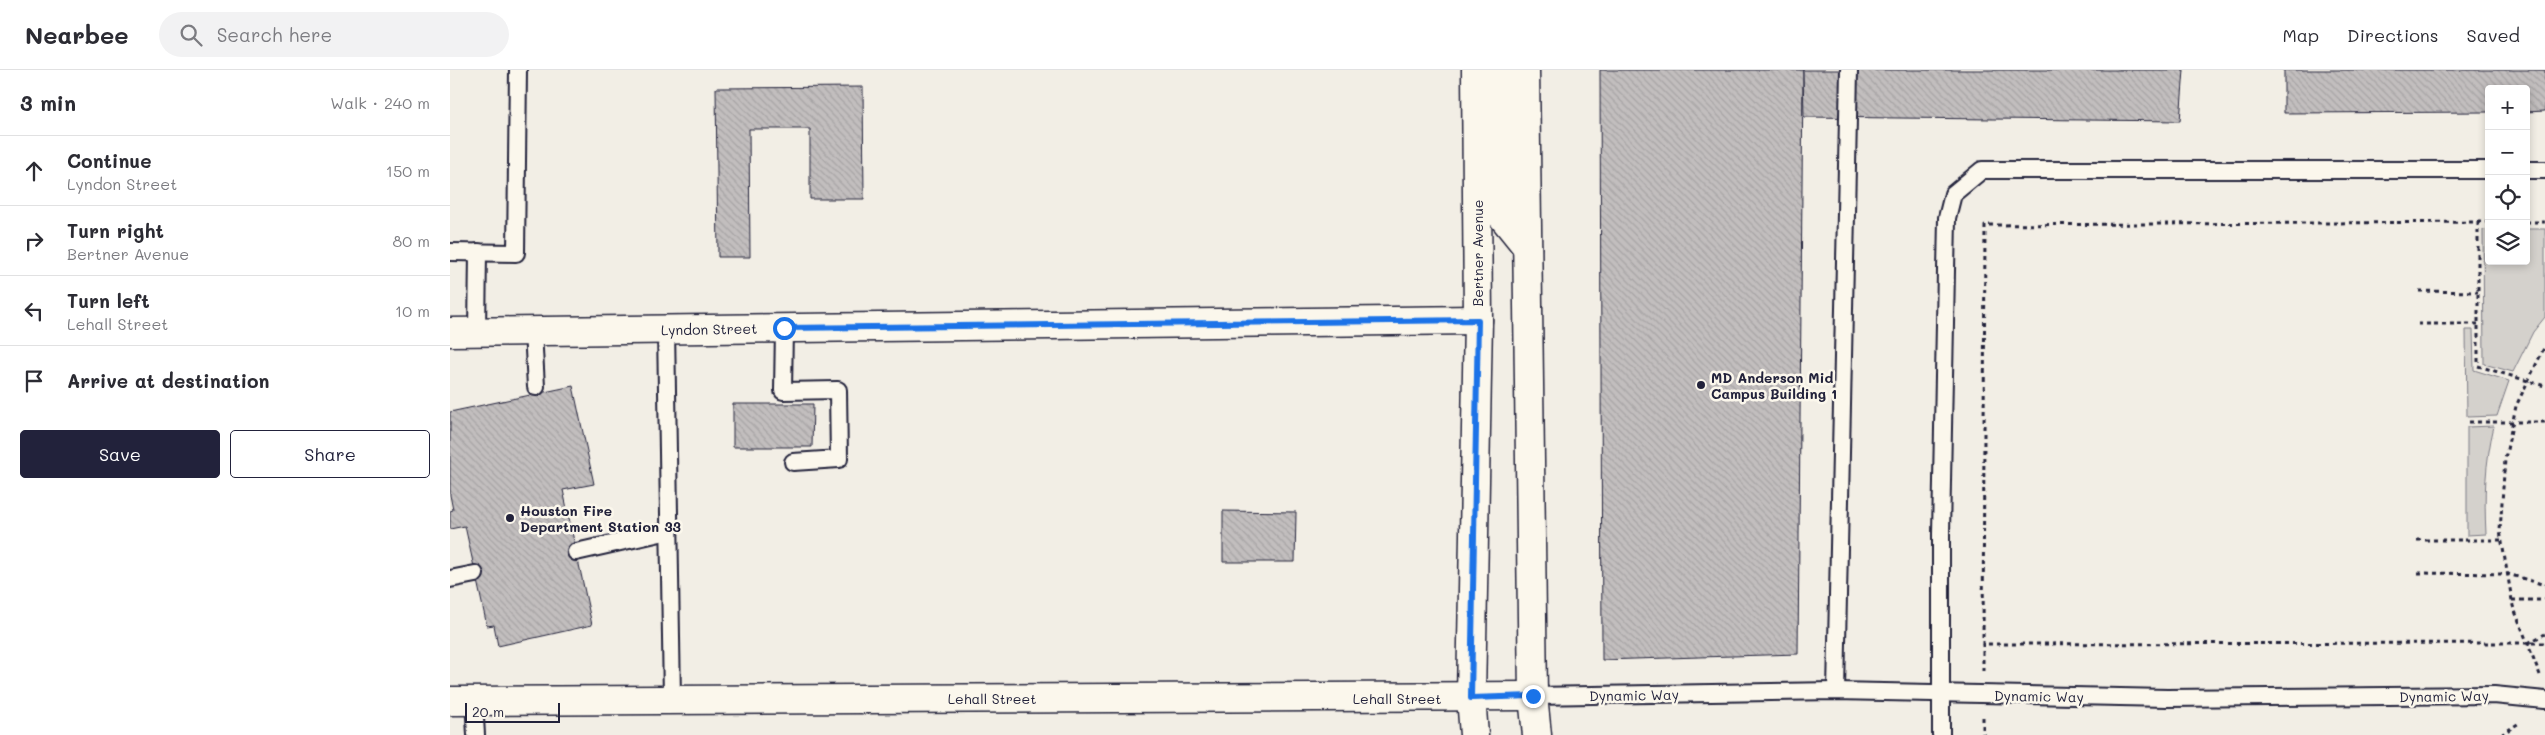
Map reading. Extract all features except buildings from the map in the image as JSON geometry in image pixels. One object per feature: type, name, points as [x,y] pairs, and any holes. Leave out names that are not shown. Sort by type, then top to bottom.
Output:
[{"type":"street","name":"Bertner Avenue","points":[[1474,735],[1471,698],[1478,320],[1476,70]]},
{"type":"street","points":[[1501,70],[1502,216],[1527,247]]},
{"type":"street","points":[[1525,70],[1533,696],[1536,735]]},
{"type":"street","name":"Lyndon Street","points":[[450,332],[1478,320]]},
{"type":"street","name":"Lehall Street","points":[[462,701],[672,698],[1471,698],[1533,696]]},
{"type":"lane","points":[[450,252],[516,253],[518,70]]},
{"type":"lane","points":[[1836,691],[1849,70]]},
{"type":"lane","points":[[1941,735],[1941,534],[1947,218],[1953,194],[1982,170],[2485,170]]},
{"type":"lane","points":[[2530,170],[2545,170]]},
{"type":"lane","points":[[477,332],[478,252]]},
{"type":"lane","points":[[784,328],[783,391],[838,390],[838,459],[793,462]]},
{"type":"lane","points":[[666,330],[672,698]]},
{"type":"lane","points":[[533,331],[536,387]]},
{"type":"lane","points":[[576,552],[669,531]]},
{"type":"lane","points":[[450,579],[475,574]]},
{"type":"lane","name":"Dynamic Way","points":[[1533,696],[1836,691],[2167,698],[2494,696],[2545,700]]},
{"type":"lane","points":[[462,701],[476,735]]},
{"type":"path","points":[[2478,222],[2478,366],[2545,386]]},
{"type":"path","points":[[2485,222],[1985,225],[1983,644],[2545,643]]},
{"type":"path","points":[[2530,222],[2545,222]]},
{"type":"path","points":[[2419,291],[2478,292]]},
{"type":"path","points":[[2418,324],[2478,324]]},
{"type":"path","points":[[2542,678],[2512,600],[2500,531],[2505,459],[2516,406],[2545,346]]},
{"type":"path","points":[[2469,422],[2545,422]]},
{"type":"path","points":[[2417,540],[2502,540]]},
{"type":"path","points":[[2418,573],[2508,574],[2545,585]]},
{"type":"path","points":[[2512,600],[2545,600]]},
{"type":"path","points":[[2527,643],[2545,634]]},
{"type":"shaded area","points":[[2530,229],[2545,229],[2545,317],[2533,332],[2513,372],[2484,364],[2483,230],[2485,230],[2485,265],[2530,265]]},
{"type":"shaded area","points":[[2466,330],[2473,330],[2474,370],[2509,381],[2497,416],[2467,417]]},
{"type":"shaded area","points":[[2494,426],[2486,480],[2486,534],[2467,535],[2467,427]]},
{"type":"place","name":"MD Anderson Mid Campus Building 1","points":[[1701,385]]},
{"type":"place","name":"Houston Fire Department Station 33","points":[[510,518]]},
{"type":"route","points":[[784,328],[1478,320],[1471,698],[1533,696]]}]
